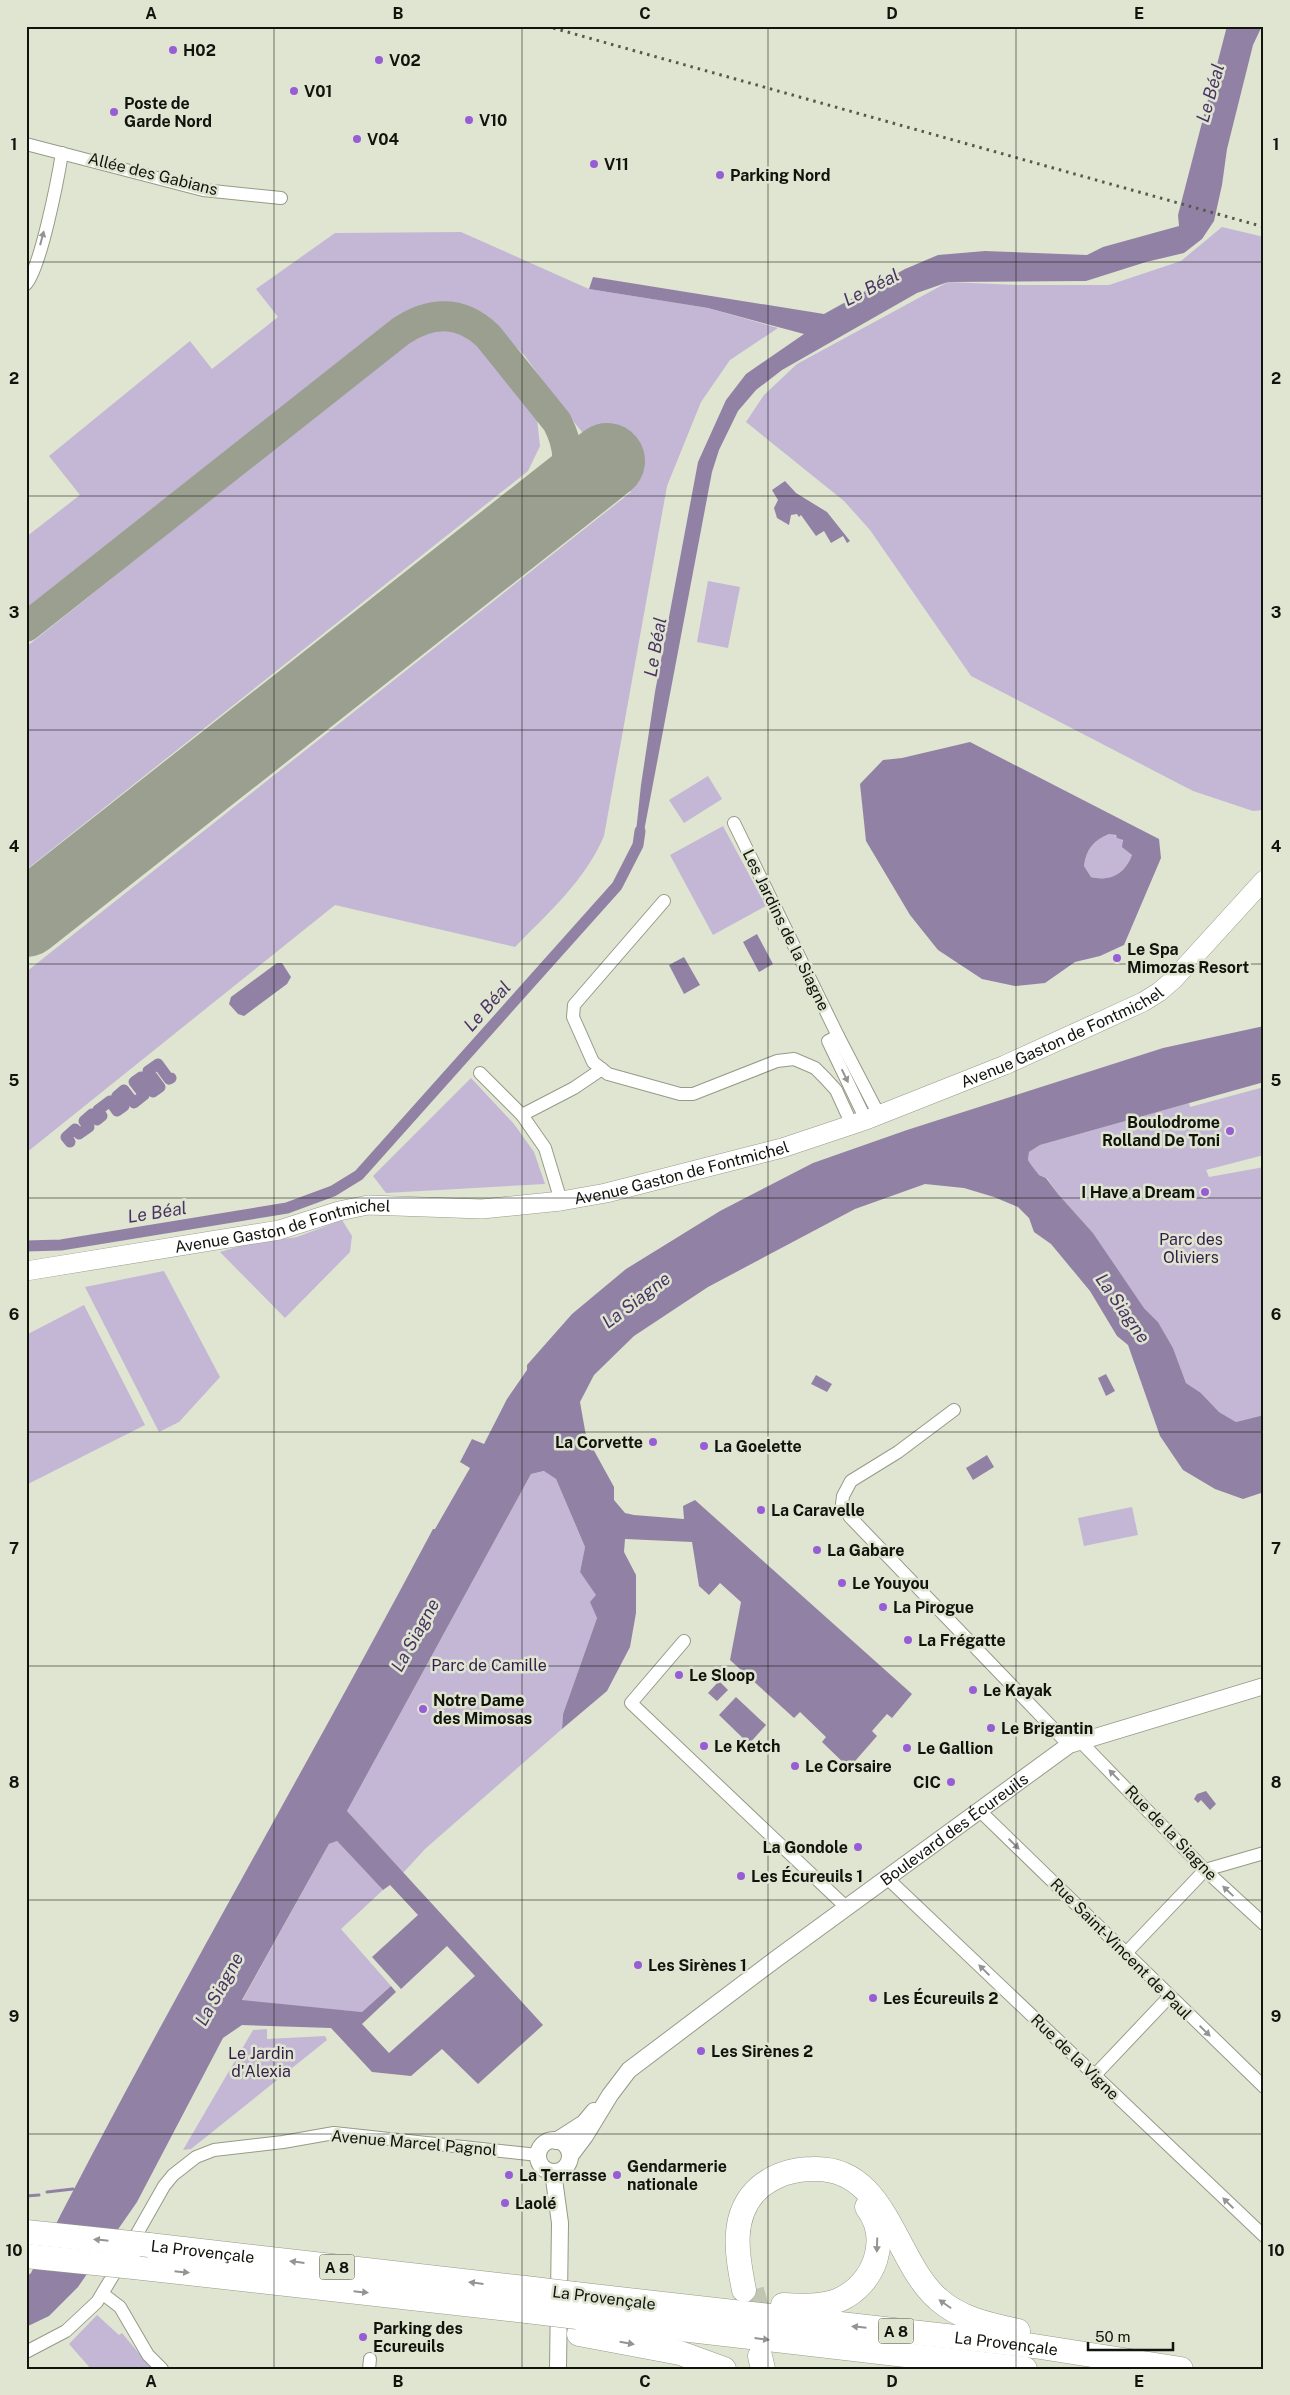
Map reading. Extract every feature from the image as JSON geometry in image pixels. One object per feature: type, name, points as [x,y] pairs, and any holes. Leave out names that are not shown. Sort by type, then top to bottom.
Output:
[{"type":"highway","points":[[694,2308],[742,2304],[822,2304],[838,2300],[854,2292],[865,2280],[874,2264],[879,2246],[877,2229],[870,2211],[857,2194],[839,2184],[820,2177],[797,2178],[780,2184],[766,2194],[754,2209],[747,2225],[748,2290],[736,2241],[739,2223],[746,2205],[759,2188],[776,2176],[796,2169],[822,2168],[845,2175],[866,2190],[889,2222],[919,2277],[945,2306],[975,2321],[1057,2339],[1099,2355]]},
{"type":"highway","name":"La Provençale","points":[[26,2232],[149,2245],[528,2309]]},
{"type":"highway","name":"La Provençale","points":[[26,2256],[528,2309],[1018,2368]]},
{"type":"highway","name":"La Provençale","points":[[577,2315],[694,2308],[1099,2355],[1181,2369]]},
{"type":"highway","points":[[528,2309],[577,2315],[724,2369]]},
{"type":"highway","points":[[984,2369],[1018,2368]]},
{"type":"highway","points":[[886,2369],[930,2369]]},
{"type":"main road","name":"Avenue Gaston de Fontmichel","points":[[26,1271],[279,1230],[339,1211],[368,1205],[482,1209],[561,1202],[606,1193],[773,1150],[866,1120],[1005,1065],[1127,1010],[1159,992],[1201,950],[1264,880]]},
{"type":"street","name":"Allée des Gabians","points":[[26,144],[203,190],[280,198]]},
{"type":"street","points":[[26,284],[35,266],[58,180],[62,152]]},
{"type":"street","name":"Les Jardins de la Siagne","points":[[734,823],[838,1036],[828,1041],[866,1120]]},
{"type":"street","points":[[664,901],[574,1006],[573,1017],[593,1062],[608,1074],[680,1094],[693,1094],[777,1061],[794,1060],[814,1068],[866,1120]]},
{"type":"street","points":[[522,1115],[574,1088],[602,1069]]},
{"type":"street","points":[[480,1073],[522,1115],[545,1148],[561,1202]]},
{"type":"street","name":"Rue de la Siagne","points":[[954,1410],[898,1452],[851,1481],[843,1496],[842,1504],[850,1517],[1074,1743],[1205,1870],[1264,1924]]},
{"type":"street","points":[[684,1641],[632,1703],[846,1907]]},
{"type":"street","name":"Boulevard des Écureuils","points":[[570,2156],[629,2070],[886,1877],[1074,1743],[1264,1686]]},
{"type":"street","name":"Rue Saint-Vincent de Paul","points":[[979,1810],[1169,1997],[1264,2087]]},
{"type":"street","points":[[1126,1953],[1205,1870],[1264,1853]]},
{"type":"street","name":"Rue de la Vigne","points":[[886,1877],[1264,2236]]},
{"type":"street","points":[[1095,2075],[1169,1997]]},
{"type":"street","name":"Boulevard des Écureuils","points":[[556,2141],[584,2123],[610,2096]]},
{"type":"street","name":"Avenue Marcel Pagnol","points":[[26,2352],[66,2331],[104,2294],[164,2186],[183,2166],[214,2150],[283,2142],[334,2133],[538,2155]]},
{"type":"street","points":[[556,2141],[566,2146],[570,2156],[563,2169],[553,2172],[541,2165],[538,2155],[545,2143],[556,2141]]},
{"type":"street","points":[[553,2172],[560,2223],[558,2369]]},
{"type":"street","points":[[104,2294],[120,2308],[148,2355],[162,2369]]},
{"type":"green space","points":[[1222,227],[1264,237],[1264,810],[1253,811],[1193,791],[971,676],[870,530],[844,501],[746,422],[764,395],[797,364],[948,282],[1018,285],[1109,285],[1181,261]]},
{"type":"green space","points":[[461,232],[589,289],[708,308],[778,328],[730,360],[701,402],[667,486],[604,836],[587,868],[565,896],[515,947],[335,905],[26,1153],[26,972],[631,492],[556,400],[525,356],[482,313],[460,305],[435,302],[383,327],[26,608],[26,537],[80,495],[49,456],[190,341],[212,369],[278,317],[256,289],[335,233]]},
{"type":"green space","points":[[439,329],[475,337],[537,419],[540,446],[528,471],[26,870],[26,647],[411,339]]},
{"type":"green space","points":[[708,581],[740,587],[728,648],[697,642]]},
{"type":"green space","points":[[708,776],[722,799],[684,823],[669,800]]},
{"type":"green space","points":[[723,826],[766,906],[713,935],[670,855]]},
{"type":"green space","points":[[1109,834],[1120,838],[1132,855],[1121,872],[1116,875],[1104,878],[1091,877],[1084,866],[1089,850],[1095,842]]},
{"type":"green space","points":[[471,1078],[514,1124],[534,1152],[545,1184],[386,1193],[373,1176]]},
{"type":"green space","name":"Parc des Oliviers","points":[[1264,1087],[1264,1155],[1206,1170],[1209,1177],[1264,1167],[1264,1415],[1236,1422],[1219,1412],[1201,1393],[1186,1383],[1173,1348],[1158,1322],[1144,1308],[1093,1233],[1058,1194],[1047,1178],[1039,1175],[1028,1160],[1029,1152],[1040,1145],[1189,1103],[1190,1107]]},
{"type":"green space","points":[[342,1220],[352,1236],[350,1252],[285,1318],[220,1252],[243,1245],[297,1237]]},
{"type":"green space","points":[[164,1271],[220,1377],[179,1422],[159,1432],[85,1287]]},
{"type":"green space","points":[[84,1305],[145,1425],[26,1485],[26,1335]]},
{"type":"green space","name":"Parc de Camille","points":[[545,1471],[556,1479],[585,1547],[580,1572],[597,1595],[591,1602],[597,1618],[563,1714],[562,1729],[425,1849],[403,1873],[347,1811],[531,1474]]},
{"type":"green space","points":[[1132,1507],[1138,1535],[1084,1546],[1078,1518]]},
{"type":"green space","points":[[337,1841],[383,1890],[341,1929],[391,1986],[362,2012],[242,2001],[329,1844]]},
{"type":"green space","name":"Le Jardin d'Alexia","points":[[267,2029],[267,2039],[325,2036],[327,2040],[191,2149],[183,2150],[253,2030]]},
{"type":"green space","points":[[97,2315],[119,2335],[122,2333],[152,2369],[91,2369],[69,2344]]},
{"type":"water","points":[[1227,26],[1262,26],[1253,45],[1227,149],[1214,221],[1202,239],[1184,253],[1146,262],[1086,281],[948,282],[917,293],[782,370],[756,390],[738,411],[719,450],[712,472],[642,842],[638,845],[635,841],[641,785],[655,692],[698,462],[726,400],[746,374],[804,334],[708,308],[589,289],[593,277],[824,314],[905,269],[938,255],[985,251],[1087,255],[1103,247],[1179,226],[1178,215]]},
{"type":"water","points":[[785,481],[796,493],[827,512],[850,541],[847,543],[843,536],[831,543],[824,531],[816,536],[801,515],[799,517],[797,514],[791,515],[789,525],[777,518],[774,508],[778,500],[772,490]]},
{"type":"water","points":[[970,742],[1159,839],[1161,858],[1124,945],[1100,956],[1075,962],[1045,983],[1015,986],[982,979],[938,950],[910,915],[866,841],[860,784],[883,760],[902,758]],"holes":[[[1109,834],[1116,835],[1117,838],[1123,840],[1122,847],[1132,855],[1129,862],[1116,875],[1104,878],[1091,877],[1084,866],[1089,850],[1095,842],[1104,836]]]},
{"type":"water","points":[[757,934],[773,964],[759,972],[743,942]]},
{"type":"water","points":[[684,957],[700,985],[684,994],[669,965]]},
{"type":"water","points":[[277,963],[282,963],[291,977],[287,984],[244,1016],[238,1014],[229,1004],[231,997]]},
{"type":"water","name":"La Siagne","points":[[1264,1026],[1264,1082],[1040,1145],[1029,1152],[1028,1160],[1039,1175],[1046,1178],[1093,1233],[1144,1308],[1158,1322],[1173,1348],[1186,1383],[1201,1393],[1219,1412],[1236,1422],[1264,1415],[1264,1492],[1243,1499],[1215,1489],[1183,1470],[1160,1436],[1128,1345],[1117,1336],[1090,1291],[1051,1244],[1034,1232],[1029,1218],[1018,1207],[964,1188],[925,1184],[855,1209],[708,1287],[634,1336],[594,1375],[580,1402],[586,1436],[614,1487],[614,1500],[625,1513],[684,1519],[683,1506],[695,1500],[912,1694],[892,1718],[887,1714],[872,1731],[877,1736],[849,1768],[822,1742],[826,1737],[800,1712],[794,1718],[730,1660],[741,1602],[720,1583],[709,1595],[699,1586],[692,1542],[625,1539],[624,1552],[636,1575],[636,1613],[630,1647],[607,1691],[562,1729],[563,1714],[597,1618],[590,1602],[596,1595],[580,1572],[585,1547],[556,1479],[544,1471],[531,1474],[347,1811],[543,2025],[478,2084],[442,2049],[411,2076],[372,2072],[331,2028],[242,2025],[223,2038],[137,2202],[78,2287],[49,2316],[26,2327],[26,2277],[31,2273],[129,2085],[433,1529],[435,1529],[470,1468],[460,1462],[472,1439],[484,1444],[507,1399],[527,1370],[527,1365],[572,1314],[626,1269],[720,1211],[813,1163],[907,1130],[1163,1048]],"holes":[[[337,1841],[383,1890],[390,1885],[418,1915],[372,1957],[401,1989],[447,1946],[475,1976],[389,2053],[362,2024],[396,1992],[391,1986],[362,2012],[242,2000],[329,1844]]]},
{"type":"water","points":[[1106,1374],[1115,1391],[1106,1396],[1098,1378]]},
{"type":"water","points":[[816,1375],[832,1384],[827,1392],[811,1384]]},
{"type":"water","points":[[987,1455],[994,1467],[973,1480],[966,1468]]},
{"type":"water","points":[[719,1681],[728,1690],[717,1701],[708,1693]]},
{"type":"water","points":[[736,1697],[766,1725],[749,1744],[719,1715]]},
{"type":"water","points":[[1206,1791],[1216,1804],[1210,1810],[1201,1800],[1198,1803],[1194,1799],[1197,1794]]},
{"type":"waterway","name":"Le Béal","points":[[26,1246],[61,1245],[287,1208],[333,1191],[359,1175],[617,886],[638,845],[640,831]]},
{"type":"waterway","points":[[70,1142],[66,1137],[75,1129],[79,1134],[89,1127],[84,1121],[92,1114],[97,1120],[102,1116],[98,1110],[110,1101],[117,1111],[124,1106],[117,1096],[124,1090],[134,1103],[144,1095],[134,1082],[141,1077],[153,1092],[160,1087],[148,1071],[158,1064],[169,1079],[171,1078]]},
{"type":"waterway","points":[[47,2192],[73,2189]]},
{"type":"waterway","points":[[26,2196],[39,2195]]},
{"type":"taxiway","points":[[26,627],[401,331],[412,324],[435,317],[446,316],[467,321],[488,336],[557,422],[567,449],[565,472],[555,494],[537,516]]},
{"type":"taxiway","points":[[26,907],[37,904],[62,891]]},
{"type":"runway","points":[[26,919],[607,461]]},
{"type":"tunnel","points":[[752,2290],[764,2333]]},
{"type":"railway","points":[[546,26],[1264,227]]},
{"type":"place","name":"H02","points":[[173,50]]},
{"type":"place","name":"V02","points":[[379,60]]},
{"type":"place","name":"V01","points":[[294,91]]},
{"type":"place","name":"Poste de Garde Nord","points":[[114,112]]},
{"type":"place","name":"V10","points":[[469,120]]},
{"type":"place","name":"V04","points":[[357,139]]},
{"type":"place","name":"V11","points":[[594,164]]},
{"type":"place","name":"Parking Nord","points":[[720,175]]},
{"type":"place","name":"Le Spa Mimozas Resort","points":[[1117,958]]},
{"type":"place","name":"Boulodrome Rolland De Toni","points":[[1230,1131]]},
{"type":"place","name":"I Have a Dream","points":[[1205,1192]]},
{"type":"place","name":"La Corvette","points":[[653,1442]]},
{"type":"place","name":"La Goelette","points":[[704,1446]]},
{"type":"place","name":"La Caravelle","points":[[761,1510]]},
{"type":"place","name":"La Gabare","points":[[817,1550]]},
{"type":"place","name":"Le Youyou","points":[[842,1583]]},
{"type":"place","name":"La Pirogue","points":[[883,1607]]},
{"type":"place","name":"La Frégatte","points":[[908,1640]]},
{"type":"place","name":"Le Sloop","points":[[679,1675]]},
{"type":"place","name":"Le Kayak","points":[[973,1690]]},
{"type":"place","name":"Notre Dame des Mimosas","points":[[423,1709]]},
{"type":"place","name":"Le Brigantin","points":[[991,1728]]},
{"type":"place","name":"Le Ketch","points":[[704,1746]]},
{"type":"place","name":"Le Gallion","points":[[907,1748]]},
{"type":"place","name":"Le Corsaire","points":[[795,1766]]},
{"type":"place","name":"CIC","points":[[951,1782]]},
{"type":"place","name":"La Gondole","points":[[858,1847]]},
{"type":"place","name":"Les Écureuils 1","points":[[741,1876]]},
{"type":"place","name":"Les Sirènes 1","points":[[638,1965]]},
{"type":"place","name":"Les Écureuils 2","points":[[873,1998]]},
{"type":"place","name":"Les Sirènes 2","points":[[701,2051]]},
{"type":"place","name":"La Terrasse","points":[[509,2175]]},
{"type":"place","name":"Gendarmerie nationale","points":[[617,2175]]},
{"type":"place","name":"Laolé","points":[[505,2203]]},
{"type":"place","name":"Parking des Ecureuils","points":[[363,2337]]}]
